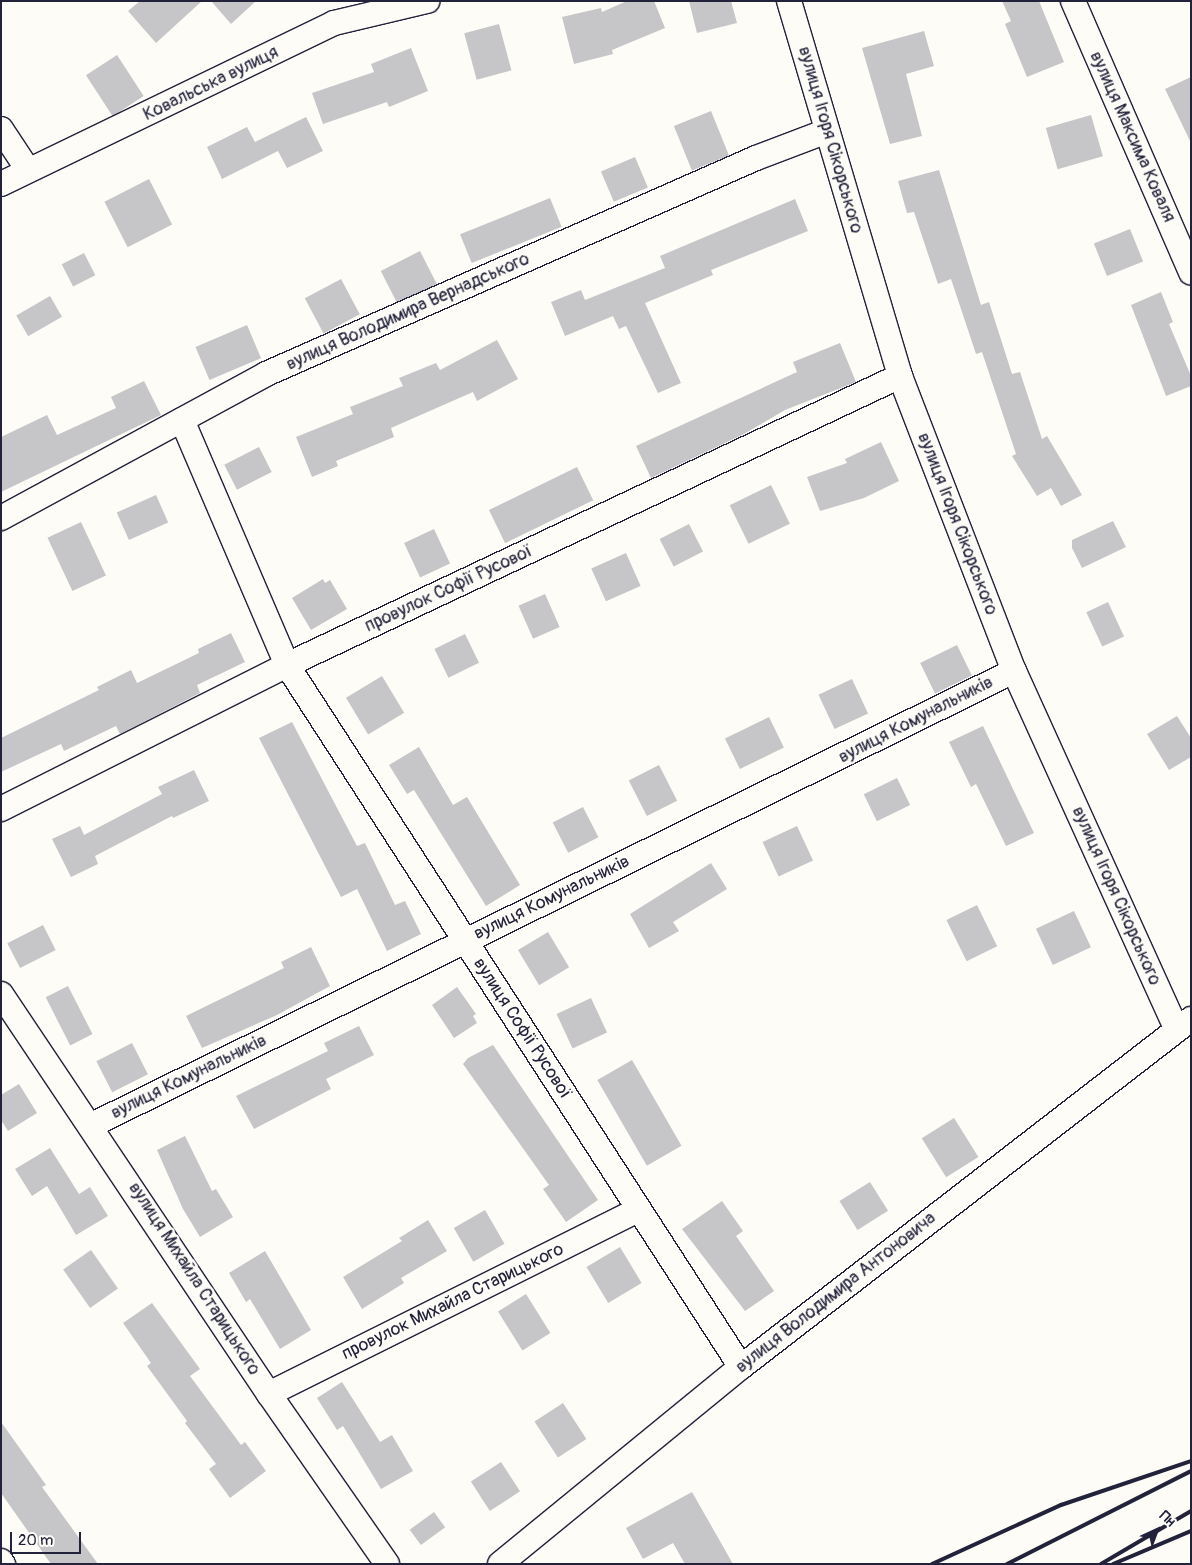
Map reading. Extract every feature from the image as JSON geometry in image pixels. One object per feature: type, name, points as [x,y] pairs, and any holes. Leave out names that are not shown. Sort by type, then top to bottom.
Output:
[{"type":"street","name":"Ковальська вулиця","points":[[1,184],[334,24],[427,1]]},
{"type":"street","name":"вулиця Ігоря Сікорського","points":[[789,1],[900,376],[1014,671],[1183,1023]]},
{"type":"street","name":"вулиця Максима Коваля","points":[[1073,1],[1189,261]]},
{"type":"street","points":[[1,129],[28,170]]},
{"type":"street","name":"вулиця Володимира Вернадського","points":[[1,518],[266,374],[756,158],[827,131]]},
{"type":"street","name":"провулок Софії Русової","points":[[1,808],[287,665],[900,376]]},
{"type":"street","name":"вулиця Софії Русової","points":[[182,420],[287,665],[741,1367]]},
{"type":"street","name":"вулиця Комунальників","points":[[92,1125],[1014,671]]},
{"type":"street","name":"вулиця Михайла Старицького","points":[[1,994],[92,1125],[269,1394],[388,1564]]},
{"type":"street","name":"вулиця Володимира Антоновича","points":[[500,1564],[741,1367],[1183,1023]]},
{"type":"street","name":"провулок Михайла Старицького","points":[[269,1394],[638,1210]]},
{"type":"building","points":[[140,1],[202,1],[156,43],[128,11]]},
{"type":"building","points":[[211,1],[256,1],[231,24]]},
{"type":"building","points":[[627,1],[654,1],[665,28],[612,50],[613,54],[574,64],[562,17],[601,8],[602,12]]},
{"type":"building","points":[[689,1],[731,1],[737,23],[697,33]]},
{"type":"building","points":[[1002,1],[1039,1],[1064,62],[1027,77],[1005,24],[1011,21]]},
{"type":"building","points":[[499,24],[511,70],[477,80],[464,33]]},
{"type":"building","points":[[924,31],[934,66],[906,74],[922,136],[890,144],[862,48]]},
{"type":"building","points":[[411,48],[428,91],[389,107],[387,102],[323,124],[312,93],[374,72],[371,64]]},
{"type":"building","points":[[117,55],[144,96],[113,116],[86,75]]},
{"type":"building","points":[[1191,77],[1191,143],[1165,89]]},
{"type":"building","points":[[711,111],[729,156],[692,170],[674,126]]},
{"type":"building","points":[[1091,115],[1103,156],[1058,169],[1046,128]]},
{"type":"building","points":[[306,117],[323,151],[287,168],[278,151],[222,179],[207,147],[247,127],[255,142]]},
{"type":"building","points":[[635,157],[648,187],[614,202],[601,171]]},
{"type":"building","points":[[939,170],[981,305],[989,302],[1012,374],[1020,372],[1042,439],[1047,436],[1082,495],[1061,506],[1051,488],[1037,496],[1012,456],[1016,454],[982,352],[976,354],[951,279],[938,284],[914,212],[907,213],[898,181]]},
{"type":"building","points":[[149,179],[172,224],[128,247],[104,202]]},
{"type":"building","points":[[550,198],[562,227],[472,263],[460,234]]},
{"type":"building","points":[[795,199],[808,231],[711,270],[713,275],[645,303],[681,383],[658,393],[626,326],[619,329],[613,316],[565,336],[551,302],[581,290],[585,300],[665,268],[660,256]]},
{"type":"building","points":[[1130,229],[1143,261],[1107,276],[1094,244]]},
{"type":"building","points":[[420,251],[437,284],[398,304],[381,271]]},
{"type":"building","points":[[84,253],[95,275],[73,287],[62,264]]},
{"type":"building","points":[[341,279],[360,314],[324,334],[305,298]]},
{"type":"building","points":[[1161,292],[1173,322],[1169,324],[1191,376],[1191,386],[1166,396],[1131,305]]},
{"type":"building","points":[[50,296],[62,317],[28,336],[16,316]]},
{"type":"building","points":[[247,325],[261,358],[210,380],[195,347]]},
{"type":"building","points":[[497,340],[518,379],[477,401],[473,392],[391,428],[394,437],[336,461],[338,466],[312,477],[296,437],[353,414],[350,407],[403,386],[399,378],[436,363],[440,370]]},
{"type":"building","points":[[840,343],[856,382],[785,410],[744,434],[651,478],[636,446],[797,372],[793,362]]},
{"type":"building","points":[[144,381],[161,415],[1,492],[1,437],[47,415],[57,435],[116,408],[111,397]]},
{"type":"building","points":[[881,442],[899,481],[864,498],[820,511],[807,477],[847,463],[845,459]]},
{"type":"building","points":[[259,447],[272,472],[237,490],[224,465]]},
{"type":"building","points":[[577,467],[593,500],[505,543],[489,510]]},
{"type":"building","points":[[771,485],[790,524],[749,544],[730,505]]},
{"type":"building","points":[[156,495],[168,522],[129,540],[117,512]]},
{"type":"building","points":[[1113,521],[1126,547],[1082,568],[1072,548],[1072,540]]},
{"type":"building","points":[[81,522],[106,575],[72,591],[47,538]]},
{"type":"building","points":[[689,524],[703,552],[674,567],[660,539]]},
{"type":"building","points":[[434,529],[450,563],[420,577],[404,543]]},
{"type":"building","points":[[626,553],[641,586],[606,601],[591,568]]},
{"type":"building","points":[[323,579],[325,583],[330,580],[347,609],[311,630],[292,598]]},
{"type":"building","points":[[545,594],[560,627],[533,639],[519,606]]},
{"type":"building","points":[[1108,602],[1124,636],[1102,647],[1086,612]]},
{"type":"building","points":[[231,633],[245,662],[197,685],[200,693],[120,734],[116,726],[64,751],[61,744],[1,772],[1,738],[99,690],[97,687],[131,670],[137,683],[199,653],[198,649]]},
{"type":"building","points":[[465,634],[479,663],[448,678],[434,649]]},
{"type":"building","points":[[957,645],[972,676],[935,694],[920,663]]},
{"type":"building","points":[[382,676],[404,713],[368,734],[346,698]]},
{"type":"building","points":[[852,679],[868,713],[835,729],[818,695]]},
{"type":"building","points":[[1177,716],[1191,738],[1191,757],[1169,770],[1147,734]]},
{"type":"building","points":[[769,717],[784,748],[740,769],[725,738]]},
{"type":"building","points":[[292,722],[357,846],[365,843],[395,905],[405,901],[421,934],[387,951],[357,889],[341,897],[259,738]]},
{"type":"building","points":[[983,726],[1034,833],[1006,846],[976,784],[971,787],[949,742]]},
{"type":"building","points":[[419,747],[453,805],[467,797],[520,885],[486,906],[414,790],[407,794],[389,765]]},
{"type":"building","points":[[659,765],[677,801],[647,816],[629,780]]},
{"type":"building","points":[[194,770],[209,801],[173,818],[172,816],[95,856],[98,864],[71,877],[52,839],[80,826],[84,835],[162,794],[158,787]]},
{"type":"building","points":[[897,778],[910,805],[877,821],[864,794]]},
{"type":"building","points":[[583,807],[598,837],[568,853],[553,822]]},
{"type":"building","points":[[797,826],[813,860],[779,876],[763,842]]},
{"type":"building","points":[[711,863],[727,889],[673,922],[679,931],[649,948],[630,914]]},
{"type":"building","points":[[977,905],[997,946],[967,961],[946,920]]},
{"type":"building","points":[[1074,911],[1091,947],[1053,965],[1036,929]]},
{"type":"building","points":[[43,925],[56,950],[20,968],[7,943]]},
{"type":"building","points":[[548,932],[569,967],[539,985],[518,950]]},
{"type":"building","points":[[311,947],[330,986],[277,1015],[202,1048],[186,1016],[284,968],[281,962]]},
{"type":"building","points":[[68,986],[93,1034],[70,1045],[46,997]]},
{"type":"building","points":[[457,987],[476,1014],[473,1016],[477,1023],[454,1038],[432,1005]]},
{"type":"building","points":[[591,998],[607,1032],[573,1048],[557,1014]]},
{"type":"building","points":[[359,1026],[374,1055],[326,1079],[331,1089],[254,1129],[236,1096],[328,1051],[324,1043]]},
{"type":"building","points":[[132,1043],[148,1074],[112,1092],[96,1061]]},
{"type":"building","points":[[493,1045],[598,1200],[566,1222],[543,1189],[549,1185],[463,1064],[468,1058]]},
{"type":"building","points":[[632,1060],[682,1146],[647,1166],[597,1080]]},
{"type":"building","points":[[19,1084],[37,1113],[8,1131],[1,1120],[1,1095]]},
{"type":"building","points":[[954,1118],[978,1157],[946,1177],[922,1138]]},
{"type":"building","points":[[185,1136],[212,1191],[216,1189],[233,1217],[200,1237],[183,1209],[157,1150]]},
{"type":"building","points":[[50,1148],[79,1194],[90,1187],[108,1216],[76,1235],[47,1186],[32,1196],[15,1169]]},
{"type":"building","points":[[870,1182],[888,1211],[857,1230],[839,1201]]},
{"type":"building","points":[[722,1201],[743,1231],[736,1236],[774,1291],[745,1311],[682,1229]]},
{"type":"building","points":[[485,1210],[504,1244],[473,1262],[454,1228]]},
{"type":"building","points":[[428,1220],[447,1251],[401,1278],[404,1283],[362,1309],[343,1277],[402,1241],[399,1238]]},
{"type":"building","points":[[620,1247],[642,1283],[608,1303],[587,1267]]},
{"type":"building","points":[[91,1250],[118,1289],[90,1308],[63,1270]]},
{"type":"building","points":[[265,1251],[311,1330],[280,1349],[250,1299],[246,1302],[229,1273]]},
{"type":"building","points":[[526,1294],[550,1333],[522,1350],[498,1311]]},
{"type":"building","points":[[152,1303],[200,1369],[190,1376],[241,1445],[245,1442],[266,1471],[230,1498],[209,1469],[216,1464],[185,1423],[187,1421],[147,1366],[151,1363],[123,1323]]},
{"type":"building","points":[[342,1382],[380,1442],[392,1435],[413,1471],[381,1489],[343,1426],[337,1430],[317,1398]]},
{"type":"building","points":[[563,1403],[586,1439],[558,1458],[534,1422]]},
{"type":"building","points":[[1,1422],[46,1485],[42,1487],[98,1564],[51,1564],[1,1493]]},
{"type":"building","points":[[501,1462],[520,1491],[490,1511],[471,1482]]},
{"type":"building","points":[[692,1492],[733,1564],[685,1564],[673,1543],[643,1559],[626,1528]]},
{"type":"building","points":[[434,1512],[445,1527],[421,1545],[410,1530]]},
{"type":"railway","points":[[932,1564],[1061,1505],[1191,1461]]},
{"type":"railway","points":[[1007,1564],[1191,1471]]},
{"type":"railway","points":[[1101,1564],[1191,1511]]},
{"type":"railway","points":[[1113,1564],[1191,1531]]}]
